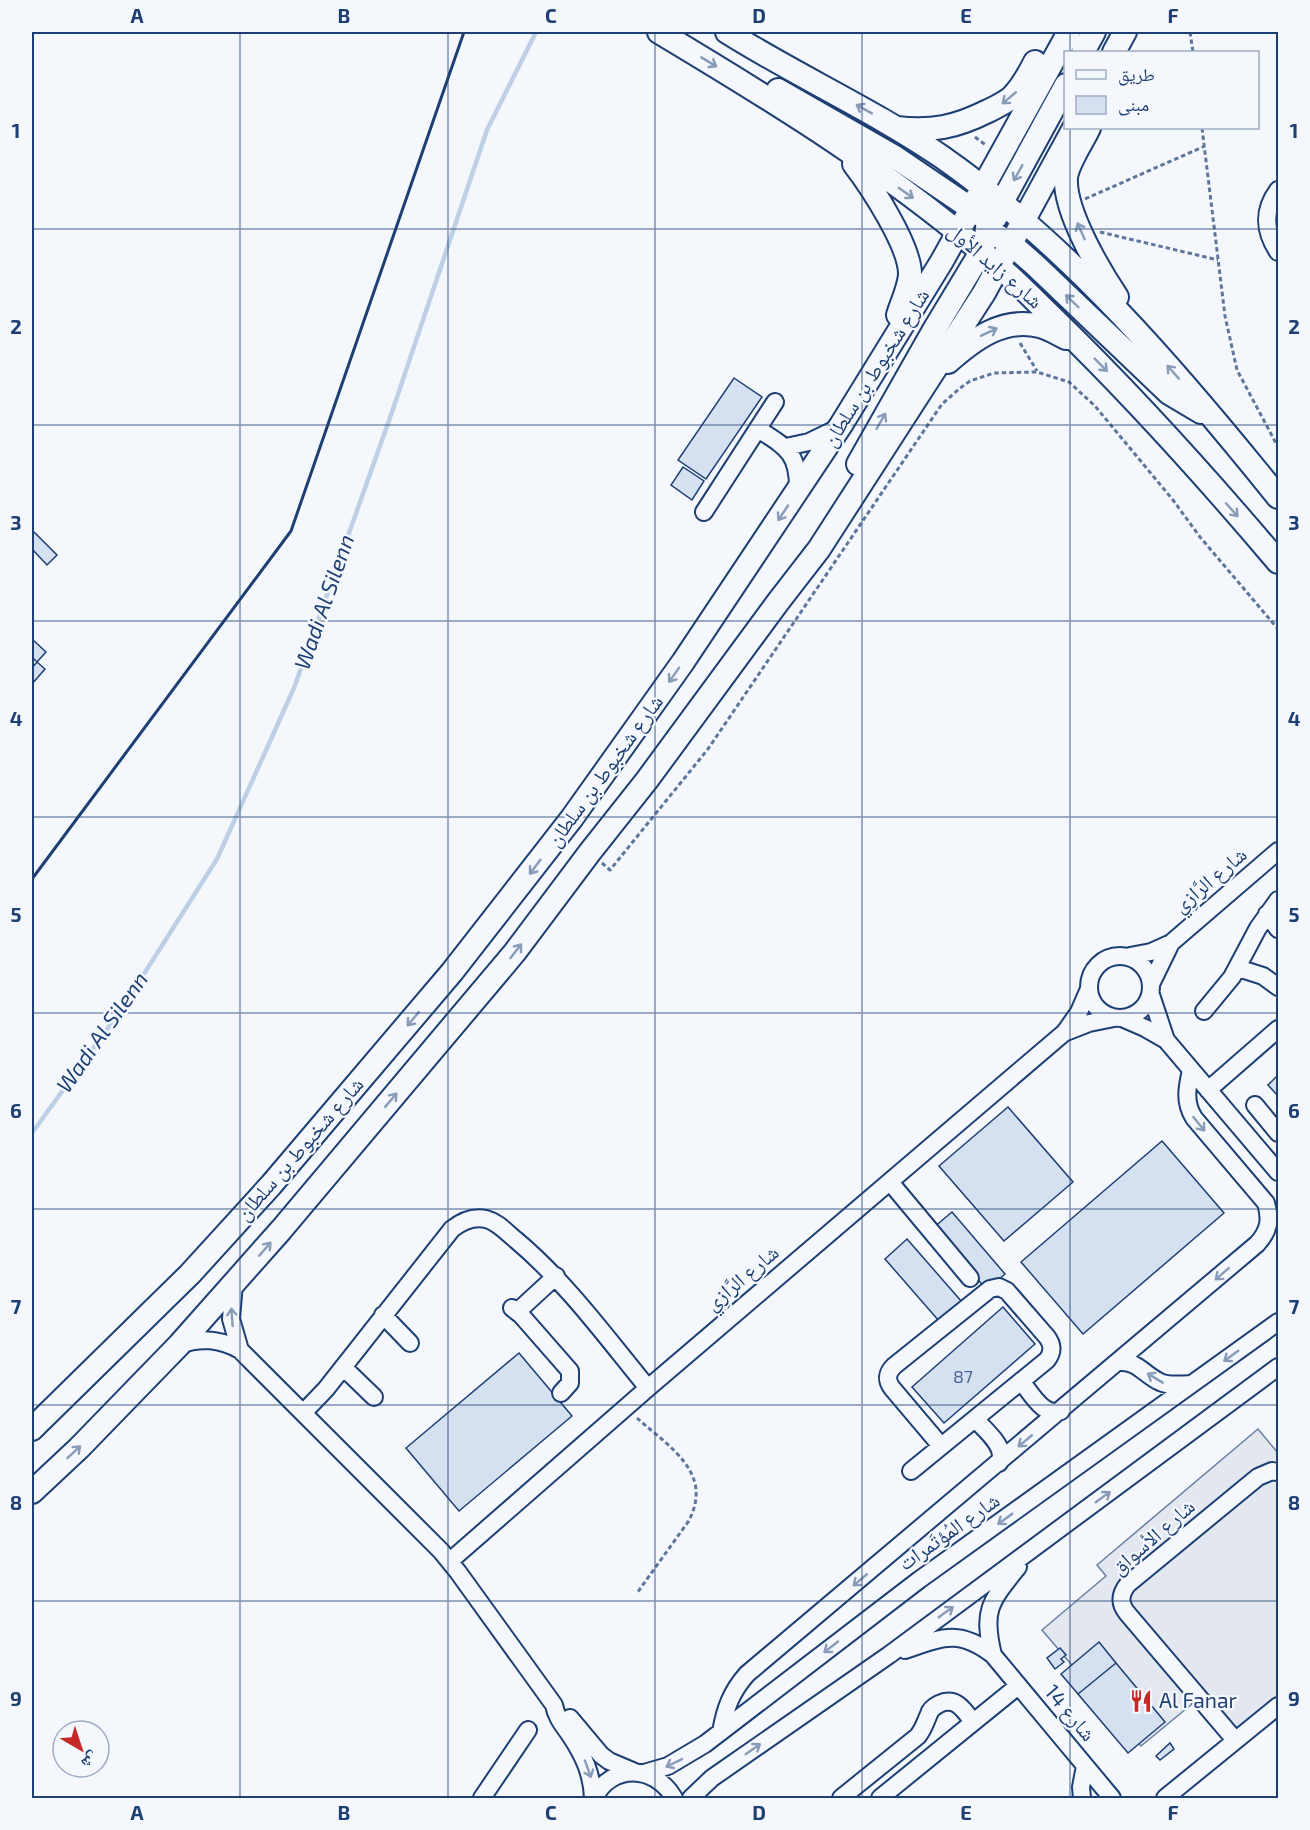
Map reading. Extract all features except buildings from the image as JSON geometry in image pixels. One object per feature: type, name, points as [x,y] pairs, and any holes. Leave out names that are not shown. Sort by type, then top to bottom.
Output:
[{"type":"main road","name":"شارع زايد الأول","points":[[658,32],[737,79],[842,148],[958,232],[991,227]]},
{"type":"main road","name":"شارع زايد الأول","points":[[727,32],[896,128],[982,188],[999,266],[1132,396],[1278,562]]},
{"type":"main road","points":[[896,128],[952,126],[1004,103],[1019,89],[1052,32]]},
{"type":"main road","points":[[982,188],[1069,32]]},
{"type":"main road","points":[[1084,51],[1094,32]]},
{"type":"main road","points":[[1115,51],[1125,32]]},
{"type":"main road","points":[[737,79],[759,83],[791,97],[895,157],[991,227],[1169,393],[1184,404],[1213,417]]},
{"type":"main road","points":[[819,549],[842,494],[869,442],[991,227],[1064,86]]},
{"type":"main road","name":"شارع شخبوط بن سلطان","points":[[32,1429],[190,1274],[271,1185],[452,972],[608,770],[841,425],[958,232],[1022,221],[1073,129]]},
{"type":"main road","points":[[1089,129],[1066,177],[1072,209],[1099,268],[1142,336]]},
{"type":"main road","points":[[842,148],[865,178],[886,212],[909,264],[909,283],[881,361]]},
{"type":"main road","points":[[1022,221],[1049,243],[1142,336],[1213,417],[1278,497]]},
{"type":"main road","name":"شارع شخبوط بن سلطان","points":[[32,1492],[79,1448],[179,1345],[515,952],[654,771],[819,549],[984,293],[999,266]]},
{"type":"main road","points":[[927,381],[965,347],[983,334],[996,329],[1023,324],[1041,326],[1081,345]]},
{"type":"street","points":[[1278,190],[1271,200],[1267,213],[1269,234],[1278,252]]},
{"type":"street","points":[[704,512],[775,402]]},
{"type":"street","points":[[786,447],[809,442],[841,425]]},
{"type":"street","points":[[758,429],[786,447],[795,463],[798,491]]},
{"type":"street","name":"شارع الرَّازِي","points":[[1130,956],[1151,952],[1171,943],[1278,851]]},
{"type":"street","points":[[1204,1011],[1238,968],[1267,914],[1278,900]]},
{"type":"street","points":[[1267,914],[1278,929]]},
{"type":"street","name":"شارع الرَّازِي","points":[[1151,989],[1160,962],[1171,943]]},
{"type":"street","points":[[1166,1040],[1144,966],[1130,956],[1114,956],[1101,962],[1091,974],[1089,989],[1090,997],[1100,1010],[1145,1028],[1166,1040],[1278,1172]]},
{"type":"street","points":[[1238,968],[1263,976],[1278,987]]},
{"type":"street","name":"شارع الرَّازِي","points":[[450,1561],[648,1388],[1065,1032],[1079,1012],[1089,989]]},
{"type":"street","points":[[1118,1018],[1140,1011],[1151,989]]},
{"type":"street","name":"شارع الرَّازِي","points":[[1065,1032],[1089,1023],[1118,1018]]},
{"type":"street","points":[[1208,1090],[1278,1029]]},
{"type":"street","points":[[721,1732],[728,1700],[736,1686],[747,1674],[1120,1362],[1265,1235],[1269,1225],[1266,1203],[1189,1110],[1187,1093],[1191,1070]]},
{"type":"street","points":[[1255,1105],[1278,1133]]},
{"type":"street","points":[[890,1182],[970,1278]]},
{"type":"street","points":[[303,1413],[316,1401],[452,1229],[460,1222],[469,1219],[485,1219],[498,1225],[541,1261],[556,1276],[648,1388]]},
{"type":"street","points":[[556,1276],[515,1310],[570,1371],[570,1383],[561,1393]]},
{"type":"street","points":[[234,1283],[231,1319],[240,1350]]},
{"type":"street","points":[[911,1471],[1047,1360],[1050,1355],[1051,1345],[1047,1338],[1007,1291],[999,1287],[994,1287],[894,1366],[888,1374],[889,1384],[941,1446]]},
{"type":"street","points":[[383,1315],[410,1343]]},
{"type":"street","name":"شارع المُؤتَمرات","points":[[594,1798],[605,1783],[614,1777],[659,1770],[680,1761],[919,1580],[1278,1322]]},
{"type":"street","points":[[179,1345],[204,1340],[229,1344],[240,1350],[450,1561],[554,1705],[557,1716],[588,1767],[594,1798]]},
{"type":"street","points":[[1120,1362],[1136,1365],[1164,1384],[1193,1383]]},
{"type":"street","points":[[343,1367],[374,1398]]},
{"type":"street","points":[[691,1798],[712,1778],[889,1655],[1278,1367]]},
{"type":"street","points":[[1021,1381],[1047,1412],[1061,1411]]},
{"type":"street","points":[[975,1419],[1001,1449],[1002,1457],[999,1463]]},
{"type":"street","name":"شارع الأسواق","points":[[1235,1740],[1127,1613],[1121,1602],[1121,1596],[1128,1584],[1258,1477],[1264,1473],[1278,1472]]},
{"type":"street","name":"شارع 14","points":[[993,1655],[987,1629],[990,1608],[1000,1589],[1033,1548]]},
{"type":"street","name":"شارع 14","points":[[889,1655],[937,1639],[954,1637],[971,1641],[993,1655],[1112,1798]]},
{"type":"street","points":[[880,1798],[1018,1686]]},
{"type":"street","points":[[841,1798],[918,1736],[929,1714],[936,1706],[953,1701],[973,1722]]},
{"type":"street","points":[[554,1705],[562,1708],[601,1755],[609,1761],[662,1783],[674,1798]]},
{"type":"street","points":[[1165,1798],[1235,1740],[1277,1709]]},
{"type":"street","points":[[482,1798],[528,1730]]},
{"type":"street","points":[[1082,1798],[1081,1787],[1085,1766]]},
{"type":"path","points":[[1190,32],[1193,51]]},
{"type":"path","points":[[1202,129],[1225,316],[1237,370],[1278,447]]},
{"type":"path","points":[[1204,146],[1072,209],[1089,227],[1101,232],[1218,260]]},
{"type":"path","points":[[590,852],[610,870],[708,749],[942,404],[959,389],[983,376],[994,373],[1037,372],[1069,382],[1077,388],[1103,415],[1173,500],[1200,537],[1278,629]]},
{"type":"path","points":[[625,1408],[683,1459],[696,1485],[692,1513],[637,1593]]},
{"type":"shaded area","points":[[1258,1429],[1278,1453],[1278,1698],[1236,1734],[1203,1695],[1141,1746],[1042,1630],[1106,1576],[1097,1565]]},
{"type":"waterway","name":"Wadi Al Silenn","points":[[32,1133],[121,1010],[217,859],[294,688],[392,412],[487,130],[536,32]]},
{"type":"wall","points":[[32,879],[291,531],[464,32]]},
{"type":"place","name":"Al Fanar","points":[[1141,1701]]}]
